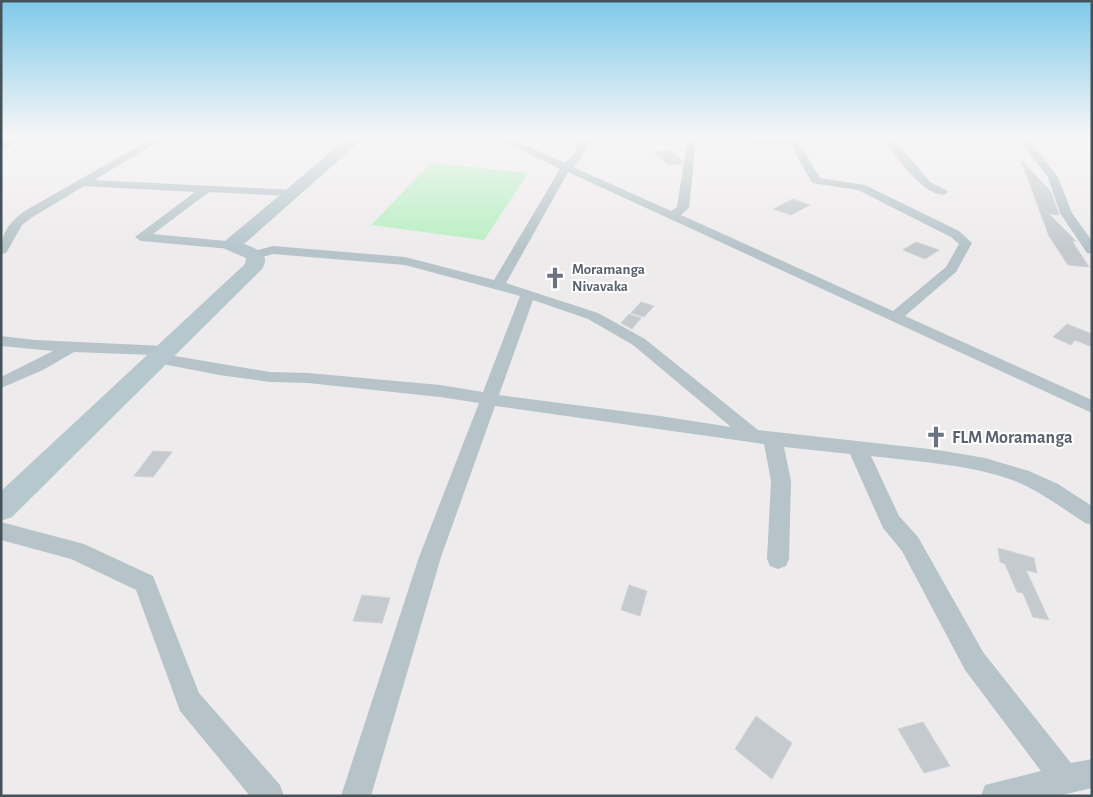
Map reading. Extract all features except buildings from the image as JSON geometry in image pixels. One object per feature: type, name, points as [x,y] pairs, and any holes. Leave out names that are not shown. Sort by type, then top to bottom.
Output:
[{"type":"street","points":[[1,250],[17,223],[99,173]]},
{"type":"street","points":[[231,245],[317,173]]},
{"type":"street","points":[[498,285],[562,173]]},
{"type":"street","points":[[579,173],[1092,407]]},
{"type":"street","points":[[672,216],[683,208],[687,173]]},
{"type":"street","points":[[812,173],[816,181],[861,187],[955,234],[966,243],[951,269],[895,317]]},
{"type":"street","points":[[917,173],[926,184],[942,192]]},
{"type":"street","points":[[1051,173],[1066,213],[1092,250]]},
{"type":"street","points":[[82,183],[293,194]]},
{"type":"street","points":[[206,189],[141,237],[231,245],[254,255],[273,250],[405,261],[498,285],[593,316],[639,342],[778,450],[780,478],[778,559]]},
{"type":"street","points":[[1,509],[255,265],[254,255]]},
{"type":"street","points":[[356,796],[430,556],[528,294]]},
{"type":"street","points":[[1,341],[162,354],[219,370],[270,377],[357,382],[440,391],[762,437],[938,457],[985,465],[1022,476],[1051,490],[1092,517]]},
{"type":"street","points":[[1,383],[57,357],[71,346]]},
{"type":"street","points":[[857,448],[891,522],[910,544],[974,660],[1079,776],[996,796]]},
{"type":"street","points":[[1,531],[76,551],[145,583],[189,702],[269,796]]},
{"type":"green space","points":[[421,173],[528,173],[484,240],[371,225]]},
{"type":"place","name":"Moramanga Nivavaka","points":[[555,278]]},
{"type":"place","name":"FLM Moramanga","points":[[936,437]]}]
